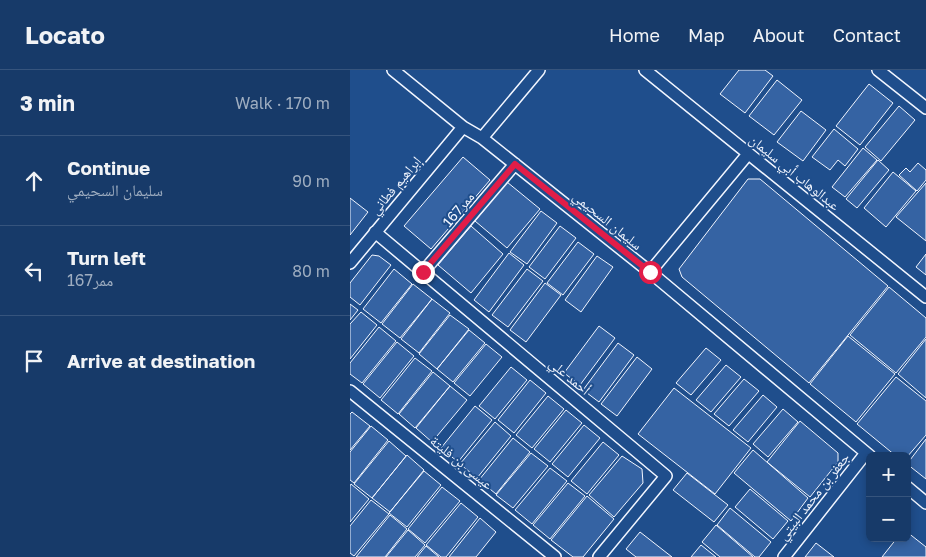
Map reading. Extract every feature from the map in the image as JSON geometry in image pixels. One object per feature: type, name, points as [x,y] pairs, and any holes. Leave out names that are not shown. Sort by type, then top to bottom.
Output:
[{"type":"street","name":"سليمان السحيمي","points":[[393,70],[463,127],[482,138],[650,272],[866,452]]},
{"type":"street","points":[[482,138],[539,70]]},
{"type":"street","name":"عبدالوهاب أبي سليمان","points":[[644,70],[926,297]]},
{"type":"street","points":[[878,70],[926,108]]},
{"type":"street","name":"إبراهيم فطاني","points":[[350,263],[463,127]]},
{"type":"street","points":[[650,272],[748,154]]},
{"type":"street","name":"ممر167","points":[[423,272],[515,164]]},
{"type":"street","name":"أحمد علي","points":[[375,232],[666,476],[599,557]]},
{"type":"street","name":"عيسى بن فليتة","points":[[350,391],[555,557]]},
{"type":"street","name":"جعفر بن محمد البيتي","points":[[784,557],[866,456]]},
{"type":"street","points":[[911,490],[926,503]]},
{"type":"building","points":[[739,70],[765,70],[773,76],[745,113],[720,94]]},
{"type":"building","points":[[777,80],[802,100],[774,135],[749,116]]},
{"type":"building","points":[[869,84],[893,103],[860,145],[836,126]]},
{"type":"building","points":[[899,106],[915,120],[881,161],[865,147]]},
{"type":"building","points":[[801,111],[826,130],[803,161],[777,142]]},
{"type":"building","points":[[834,129],[858,149],[845,166],[838,160],[830,170],[812,157]]},
{"type":"building","points":[[863,148],[877,160],[845,197],[832,187]]},
{"type":"building","points":[[463,157],[490,180],[431,249],[404,226]]},
{"type":"building","points":[[878,160],[889,170],[857,208],[846,199]]},
{"type":"building","points":[[918,163],[926,170],[926,180],[917,191],[899,175],[906,168],[910,172]]},
{"type":"building","points":[[893,172],[916,191],[886,227],[864,208]]},
{"type":"building","points":[[748,179],[760,179],[888,286],[809,383],[682,277],[679,269]]},
{"type":"building","points":[[507,182],[540,209],[507,248],[475,221]]},
{"type":"building","points":[[926,183],[926,241],[896,217]]},
{"type":"building","points":[[350,198],[368,212],[350,235]]},
{"type":"building","points":[[541,211],[557,223],[527,264],[510,252]]},
{"type":"building","points":[[471,226],[503,254],[471,293],[438,265]]},
{"type":"building","points":[[560,226],[576,238],[545,279],[529,267]]},
{"type":"building","points":[[578,242],[594,254],[563,295],[547,283]]},
{"type":"building","points":[[509,253],[524,265],[489,312],[474,300]]},
{"type":"building","points":[[926,254],[926,275],[916,267]]},
{"type":"building","points":[[372,255],[379,256],[391,265],[360,305],[350,297],[350,283]]},
{"type":"building","points":[[597,256],[613,267],[581,312],[565,300]]},
{"type":"building","points":[[394,269],[412,284],[381,323],[363,309]]},
{"type":"building","points":[[527,269],[543,281],[508,327],[492,315]]},
{"type":"building","points":[[545,283],[561,295],[526,342],[510,330]]},
{"type":"building","points":[[413,284],[432,299],[400,338],[382,324]]},
{"type":"building","points":[[889,287],[926,318],[926,337],[896,373],[850,335]]},
{"type":"building","points":[[432,299],[450,313],[419,353],[401,339]]},
{"type":"building","points":[[350,304],[358,310],[350,320]]},
{"type":"building","points":[[361,312],[377,325],[350,359],[350,324]]},
{"type":"building","points":[[450,315],[469,329],[437,369],[419,354]]},
{"type":"building","points":[[599,326],[615,338],[580,385],[564,373]]},
{"type":"building","points":[[379,327],[396,341],[362,383],[350,374],[350,363]]},
{"type":"building","points":[[469,330],[485,343],[453,382],[437,369]]},
{"type":"building","points":[[848,336],[895,374],[856,422],[810,384]]},
{"type":"building","points":[[926,339],[926,398],[898,374]]},
{"type":"building","points":[[397,342],[414,356],[380,398],[363,384]]},
{"type":"building","points":[[618,343],[634,355],[599,402],[583,390]]},
{"type":"building","points":[[486,344],[502,357],[470,396],[454,383]]},
{"type":"building","points":[[706,348],[721,360],[691,395],[676,383]]},
{"type":"building","points":[[637,357],[652,369],[617,416],[601,404]]},
{"type":"building","points":[[415,358],[432,371],[398,414],[381,400]]},
{"type":"building","points":[[726,365],[741,377],[711,412],[696,400]]},
{"type":"building","points":[[511,367],[527,380],[495,419],[479,406]]},
{"type":"building","points":[[433,372],[450,386],[415,428],[399,414]]},
{"type":"building","points":[[896,377],[926,401],[926,435],[911,452],[891,452],[857,424]]},
{"type":"building","points":[[744,379],[759,391],[729,426],[714,414]]},
{"type":"building","points":[[530,380],[546,393],[514,433],[498,420]]},
{"type":"building","points":[[450,386],[467,400],[432,442],[416,428]]},
{"type":"building","points":[[674,388],[751,448],[715,494],[638,434]]},
{"type":"building","points":[[763,395],[777,407],[748,442],[733,430]]},
{"type":"building","points":[[548,396],[564,409],[532,448],[516,435]]},
{"type":"building","points":[[475,406],[492,420],[458,462],[441,448]]},
{"type":"building","points":[[783,409],[798,422],[768,457],[753,444]]},
{"type":"building","points":[[566,410],[582,423],[550,462],[534,449]]},
{"type":"building","points":[[352,412],[370,426],[350,450],[350,414]]},
{"type":"building","points":[[800,421],[838,453],[838,462],[810,497],[767,462]]},
{"type":"building","points":[[495,422],[511,436],[477,478],[460,464]]},
{"type":"building","points":[[584,425],[600,438],[568,477],[552,464]]},
{"type":"building","points":[[371,426],[388,440],[354,483],[350,480],[350,452]]},
{"type":"building","points":[[513,438],[530,452],[496,494],[479,480]]},
{"type":"building","points":[[926,439],[926,479],[911,467],[911,459]]},
{"type":"building","points":[[389,441],[406,456],[372,498],[354,484]]},
{"type":"building","points":[[603,442],[619,455],[587,494],[571,481]]},
{"type":"building","points":[[753,450],[808,498],[791,521],[734,473]]},
{"type":"building","points":[[531,453],[548,466],[513,508],[496,495]]},
{"type":"building","points":[[407,455],[424,470],[390,512],[372,498]]},
{"type":"building","points":[[622,456],[642,469],[643,483],[614,517],[589,495]]},
{"type":"building","points":[[550,468],[567,481],[532,524],[515,510]]},
{"type":"building","points":[[424,471],[441,485],[407,527],[389,513]]},
{"type":"building","points":[[687,473],[728,505],[714,522],[673,490]]},
{"type":"building","points":[[568,483],[585,496],[550,539],[533,525]]},
{"type":"building","points":[[351,484],[369,499],[350,522],[350,486]]},
{"type":"building","points":[[442,487],[460,501],[425,543],[408,529]]},
{"type":"building","points":[[750,489],[788,521],[773,539],[735,507]]},
{"type":"building","points":[[587,496],[614,519],[583,557],[573,557],[551,540]]},
{"type":"building","points":[[371,500],[389,514],[354,556],[350,553],[350,526]]},
{"type":"building","points":[[461,503],[478,517],[446,557],[441,557],[426,545]]},
{"type":"building","points":[[730,508],[771,542],[759,557],[755,557],[717,525]]},
{"type":"building","points":[[390,515],[407,529],[385,557],[356,557]]},
{"type":"building","points":[[480,518],[496,532],[476,557],[449,557]]},
{"type":"building","points":[[716,525],[753,557],[720,557],[702,542]]},
{"type":"building","points":[[408,530],[425,545],[415,557],[386,557]]},
{"type":"building","points":[[640,532],[672,557],[636,557],[626,549]]},
{"type":"building","points":[[911,535],[926,547],[926,557],[882,557],[894,542],[911,542]]},
{"type":"building","points":[[816,543],[834,557],[805,557]]},
{"type":"building","points":[[701,545],[716,557],[691,557]]},
{"type":"building","points":[[426,546],[439,557],[417,557]]},
{"type":"route","points":[[423,272],[515,164],[650,272]]}]
